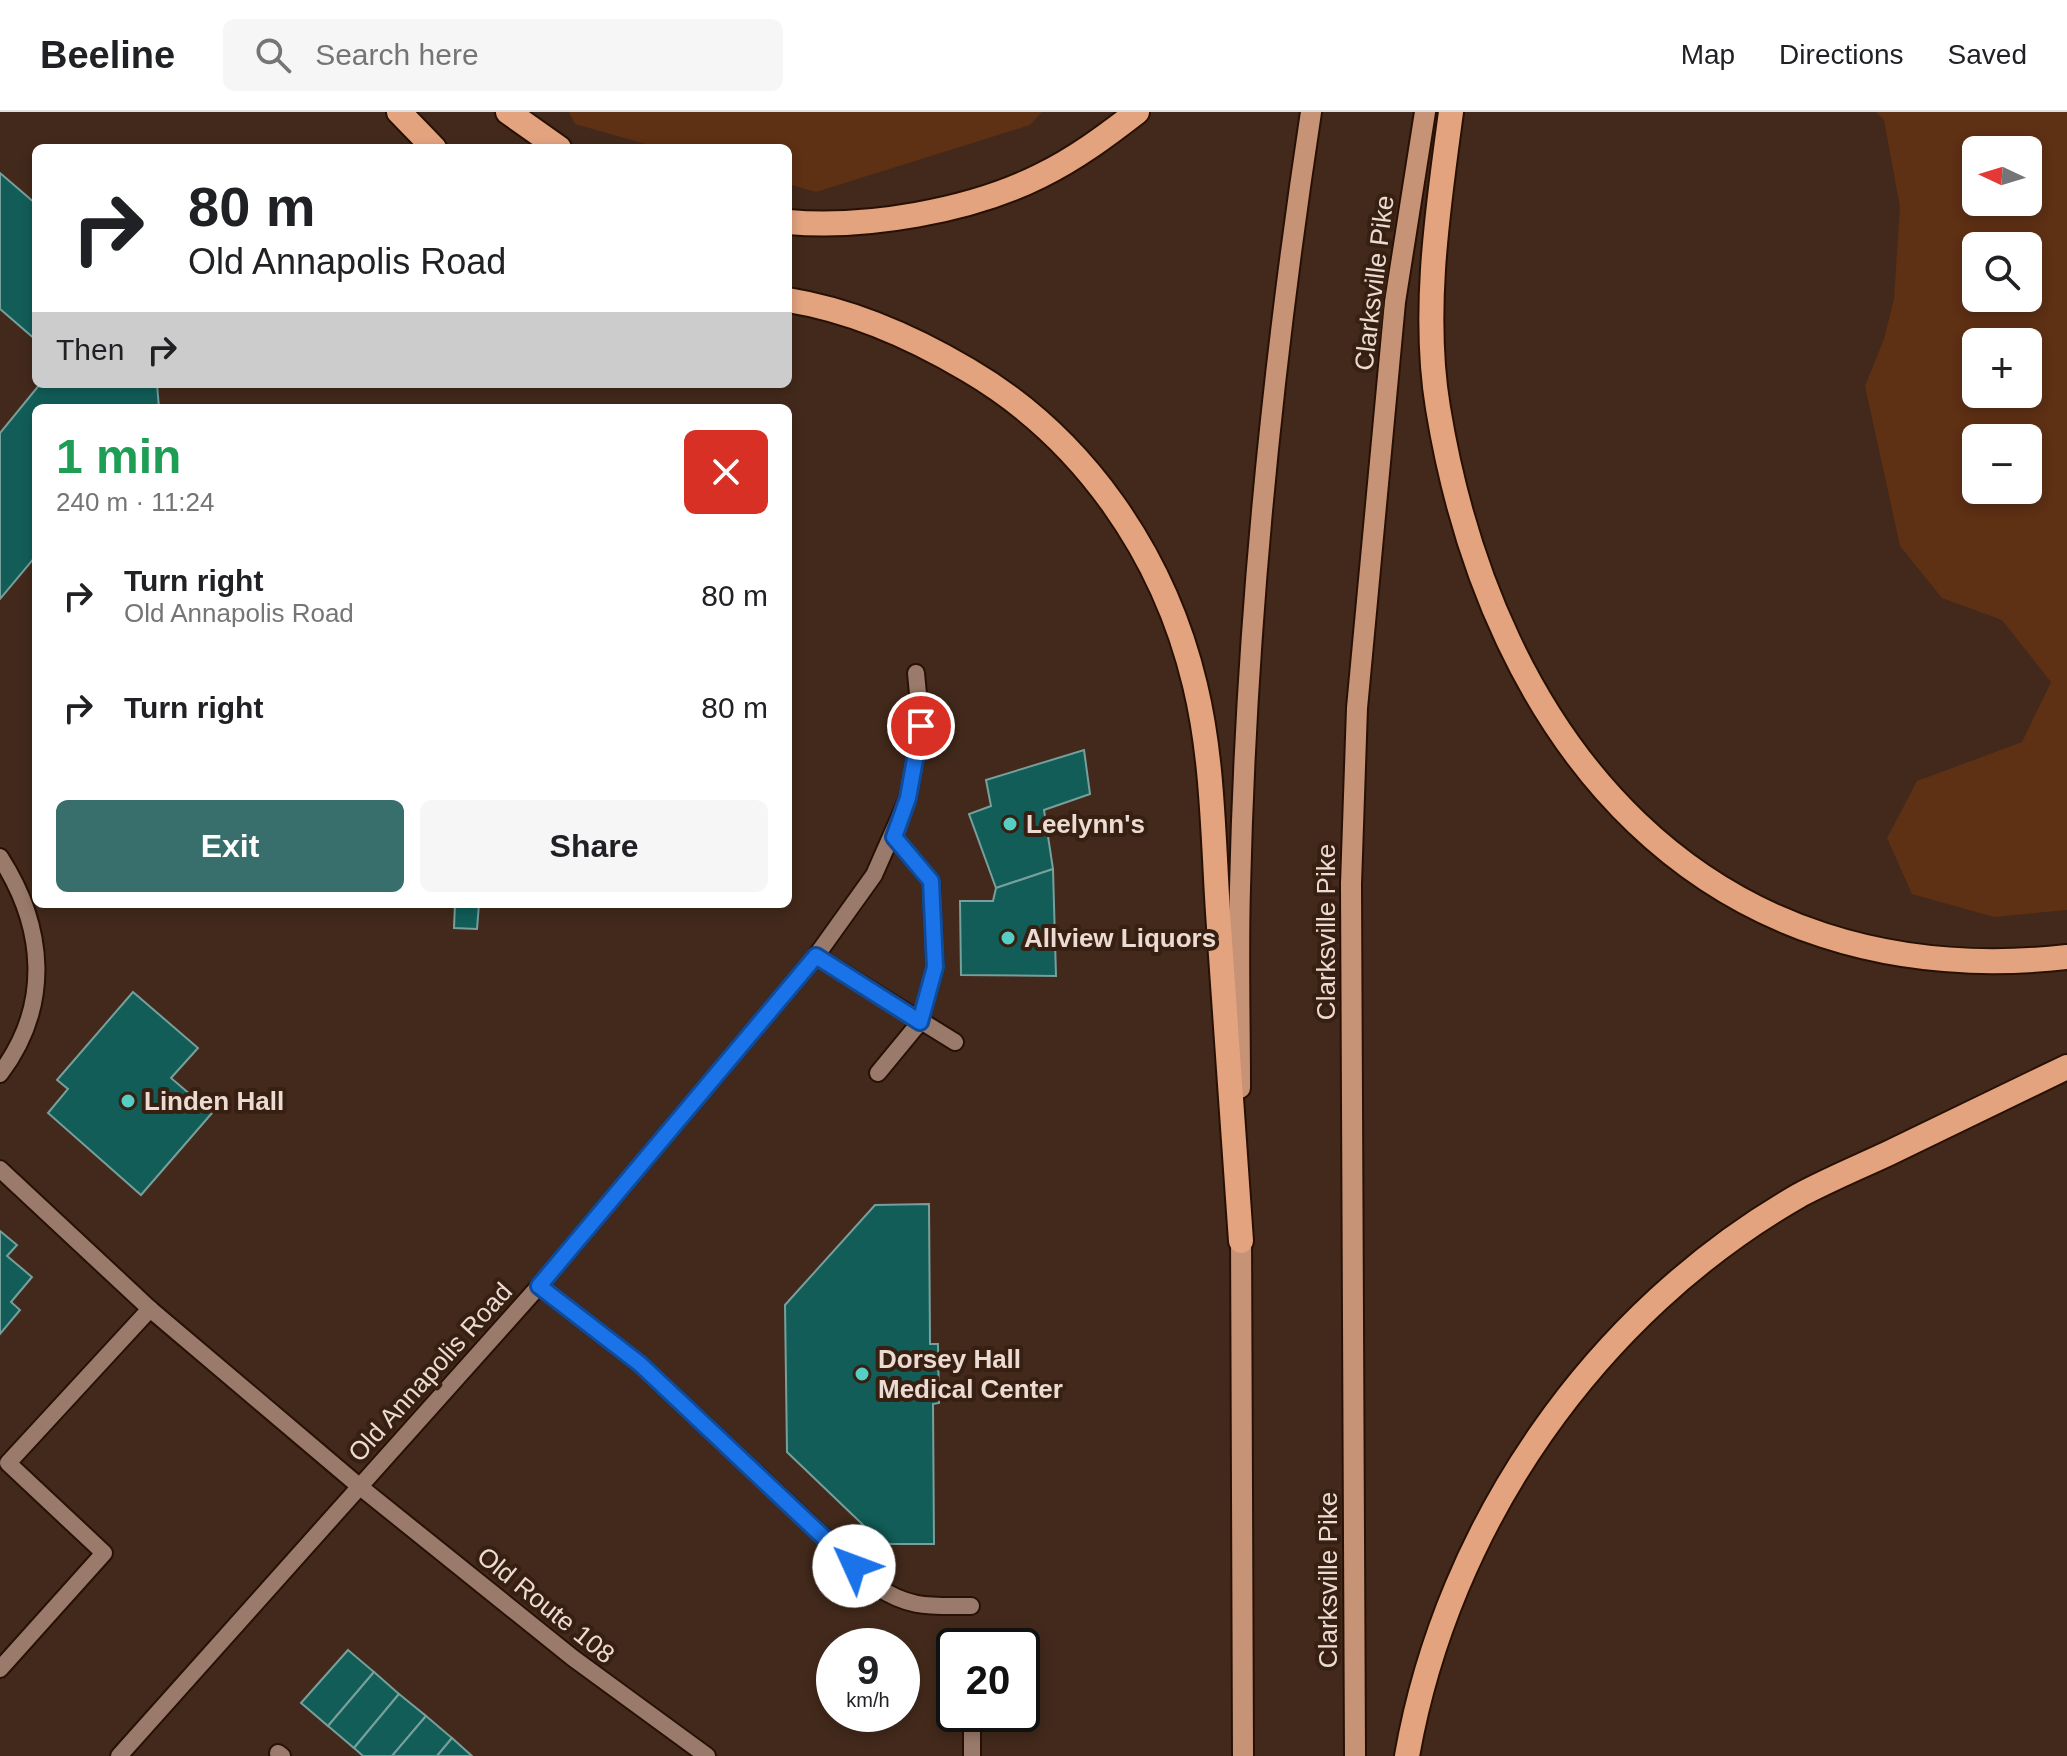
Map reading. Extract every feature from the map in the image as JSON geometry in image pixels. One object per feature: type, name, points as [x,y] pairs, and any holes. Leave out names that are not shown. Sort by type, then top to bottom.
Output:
[{"type":"highway","points":[[399,112],[430,144]]},
{"type":"highway","points":[[508,112],[553,144]]},
{"type":"highway","points":[[792,222],[868,221],[927,212],[977,199],[1038,177],[1095,144],[1137,112]]},
{"type":"highway","points":[[1451,112],[1437,223],[1433,323],[1437,406],[1475,558],[1512,647],[1546,710],[1586,770],[1634,820],[1685,865],[1749,906],[1814,935],[1885,953],[1953,963],[2014,963],[2067,957]]},
{"type":"highway","points":[[792,301],[878,326],[943,355],[1001,390],[1050,430],[1095,479],[1138,539],[1155,574],[1196,687],[1208,772],[1241,1241]]},
{"type":"highway","points":[[1407,1756],[1427,1668],[1460,1576],[1497,1501],[1534,1441],[1632,1326],[1692,1270],[1801,1195],[2067,1067]]},
{"type":"main road","points":[[1243,1756],[1240,889],[1248,701],[1285,294],[1311,112]]},
{"type":"main road","name":"Clarksville Pike","points":[[1355,1756],[1351,884],[1357,708],[1395,302],[1425,112]]},
{"type":"street","name":"Old Annapolis Road","points":[[119,1756],[539,1286],[816,956],[874,875],[894,837],[915,765],[921,726],[916,673]]},
{"type":"street","points":[[878,1073],[920,1022],[935,967],[931,881],[894,837]]},
{"type":"street","points":[[0,857],[15,880],[33,921],[38,959],[22,1039],[0,1074]]},
{"type":"street","points":[[816,956],[955,1042]]},
{"type":"street","name":"Old Route 108","points":[[0,1169],[150,1309],[359,1486],[573,1658],[707,1756]]},
{"type":"street","points":[[539,1286],[640,1364],[876,1586],[897,1600],[918,1606],[971,1606]]},
{"type":"street","points":[[0,1669],[104,1553],[4,1468],[150,1309]]},
{"type":"street","points":[[972,1732],[972,1756]]},
{"type":"shaded area","points":[[569,112],[1042,112],[1030,125],[816,192],[792,185],[792,144],[646,144],[575,124]]},
{"type":"shaded area","points":[[1876,112],[2067,112],[2067,910],[1994,917],[1912,894],[1887,838],[1917,781],[2022,742],[2051,682],[2002,620],[1942,598],[1900,546],[1865,386],[1884,339],[1894,299],[1900,207],[1884,120]]},
{"type":"building","points":[[0,173],[32,201],[32,337],[0,309]]},
{"type":"building","points":[[37,388],[157,388],[159,404],[32,404],[32,561],[0,599],[0,433]]},
{"type":"building","name":"Leelynn's","points":[[1084,750],[1090,794],[1044,810],[1053,869],[996,888],[969,814],[991,806],[986,780]]},
{"type":"building","name":"Allview Liquors","points":[[1053,869],[1056,976],[961,975],[960,901],[993,901],[996,888]]},
{"type":"building","points":[[455,908],[479,908],[477,929],[454,928]]},
{"type":"building","name":"Linden Hall","points":[[133,992],[198,1048],[171,1078],[212,1113],[141,1195],[48,1113],[68,1089],[57,1080]]},
{"type":"building","name":"Dorsey Hall Medical Center","points":[[929,1204],[930,1344],[938,1344],[939,1403],[933,1404],[934,1544],[883,1544],[787,1452],[785,1305],[875,1205]]},
{"type":"building","points":[[0,1231],[17,1245],[7,1256],[32,1277],[11,1302],[20,1310],[0,1334]]},
{"type":"building","points":[[348,1650],[374,1672],[328,1726],[301,1703]]},
{"type":"building","points":[[374,1672],[399,1694],[354,1748],[328,1726]]},
{"type":"building","points":[[399,1694],[426,1716],[392,1756],[363,1756],[354,1748]]},
{"type":"building","points":[[426,1716],[452,1738],[437,1756],[392,1756]]},
{"type":"building","points":[[452,1738],[472,1756],[437,1756]]},
{"type":"place","name":"Leelynn's","points":[[1010,824]]},
{"type":"place","name":"Allview Liquors","points":[[1008,938]]},
{"type":"place","name":"Linden Hall","points":[[128,1101]]},
{"type":"place","name":"Dorsey Hall Medical Center","points":[[862,1374]]},
{"type":"route","points":[[854,1566],[640,1364],[539,1286],[677,1126],[816,956],[920,1022],[935,967],[931,881],[894,837],[908,798],[921,726]]}]
